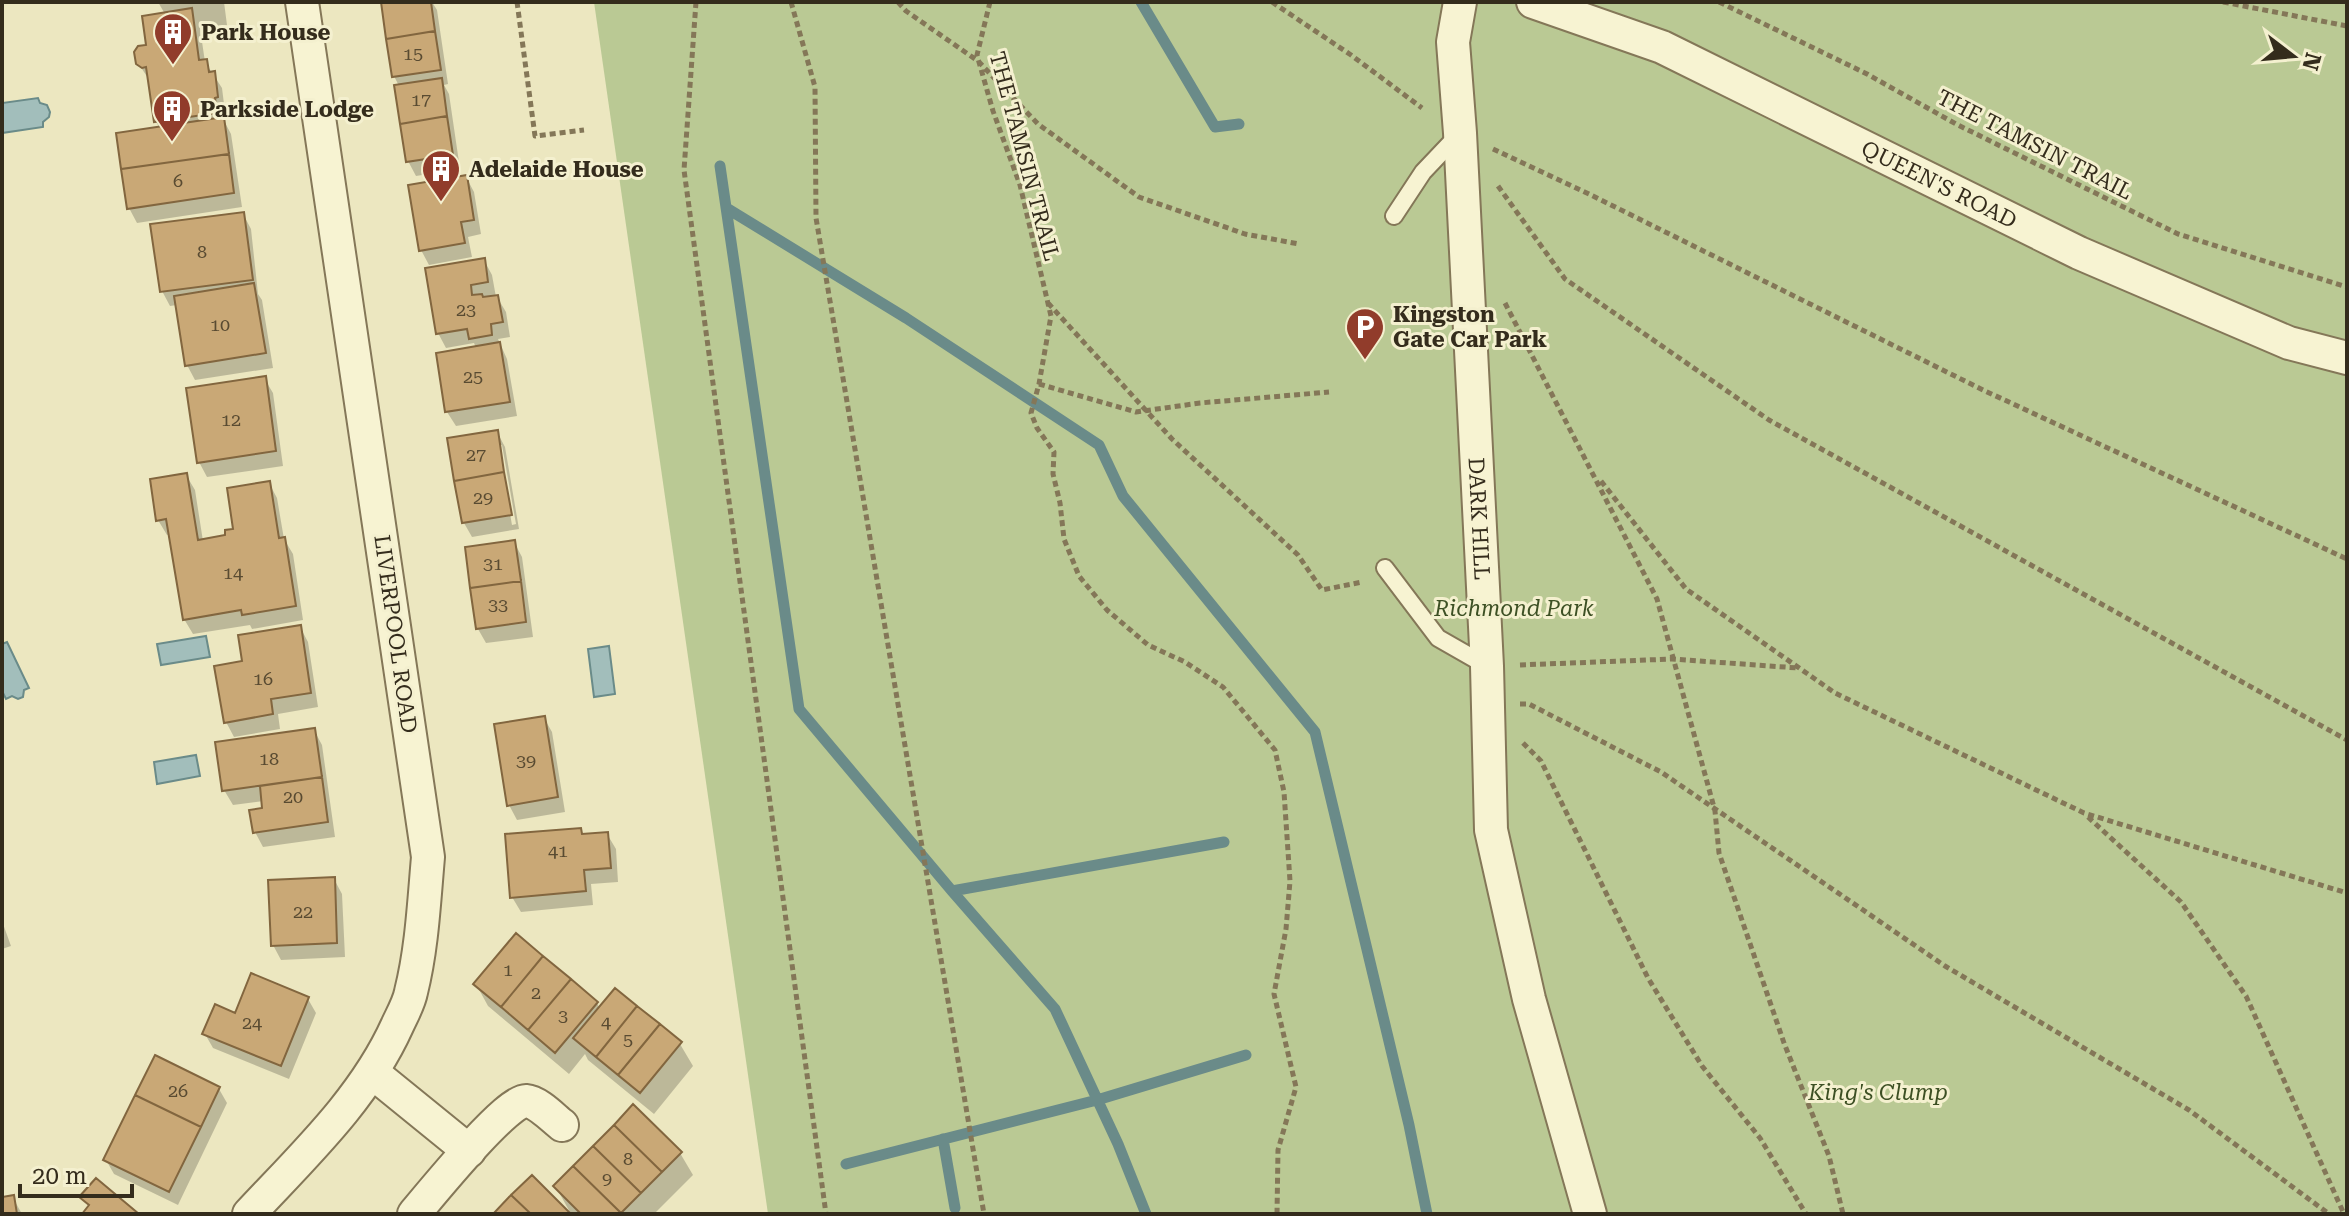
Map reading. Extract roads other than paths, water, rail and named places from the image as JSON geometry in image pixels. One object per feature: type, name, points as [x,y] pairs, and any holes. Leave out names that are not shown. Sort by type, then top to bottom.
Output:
[{"type":"street","name":"LIVERPOOL ROAD","points":[[249,1214],[328,1128],[373,1073],[411,995],[428,857],[302,2]]},
{"type":"street","name":"DARK HILL","points":[[1460,2],[1453,42],[1487,666],[1491,830],[1529,999],[1590,1214]]},
{"type":"street","name":"QUEEN'S ROAD","points":[[1533,2],[1662,47],[2079,253],[2289,343],[2347,358]]},
{"type":"street","points":[[373,1073],[469,1151]]},
{"type":"street","points":[[414,1214],[510,1107],[523,1101],[531,1102],[562,1125]]},
{"type":"lane","points":[[1394,216],[1423,172],[1460,133]]},
{"type":"lane","points":[[1385,568],[1438,638],[1487,666]]},
{"type":"water","points":[[38,98],[50,112],[43,127],[2,133],[2,103]]},
{"type":"water","points":[[206,636],[210,657],[161,665],[157,644]]},
{"type":"water","points":[[7,642],[29,688],[18,699],[12,696],[6,699],[2,691],[2,644]]},
{"type":"water","points":[[609,646],[615,694],[594,697],[588,649]]},
{"type":"water","points":[[196,755],[200,776],[157,784],[154,762]]},
{"type":"waterway","points":[[1141,2],[1215,127],[1239,124]]},
{"type":"waterway","points":[[720,166],[799,709],[1055,1009],[1118,1144],[1146,1214]]},
{"type":"waterway","points":[[728,209],[906,318],[1099,445],[1123,496],[1315,732],[1409,1125],[1427,1214]]},
{"type":"waterway","points":[[952,891],[1224,842]]},
{"type":"waterway","points":[[846,1164],[1097,1100],[1246,1055]]},
{"type":"waterway","points":[[943,1139],[955,1208]]},
{"type":"place","name":"Park House","points":[[173,66]]},
{"type":"place","name":"Parkside Lodge","points":[[172,143]]},
{"type":"place","name":"Adelaide House","points":[[441,203]]},
{"type":"place","name":"Kingston Gate Car Park","points":[[1365,361]]},
{"type":"park label","name":"Richmond Park","points":[[1514,608]]},
{"type":"park label","name":"King's Clump","points":[[1878,1092]]}]
